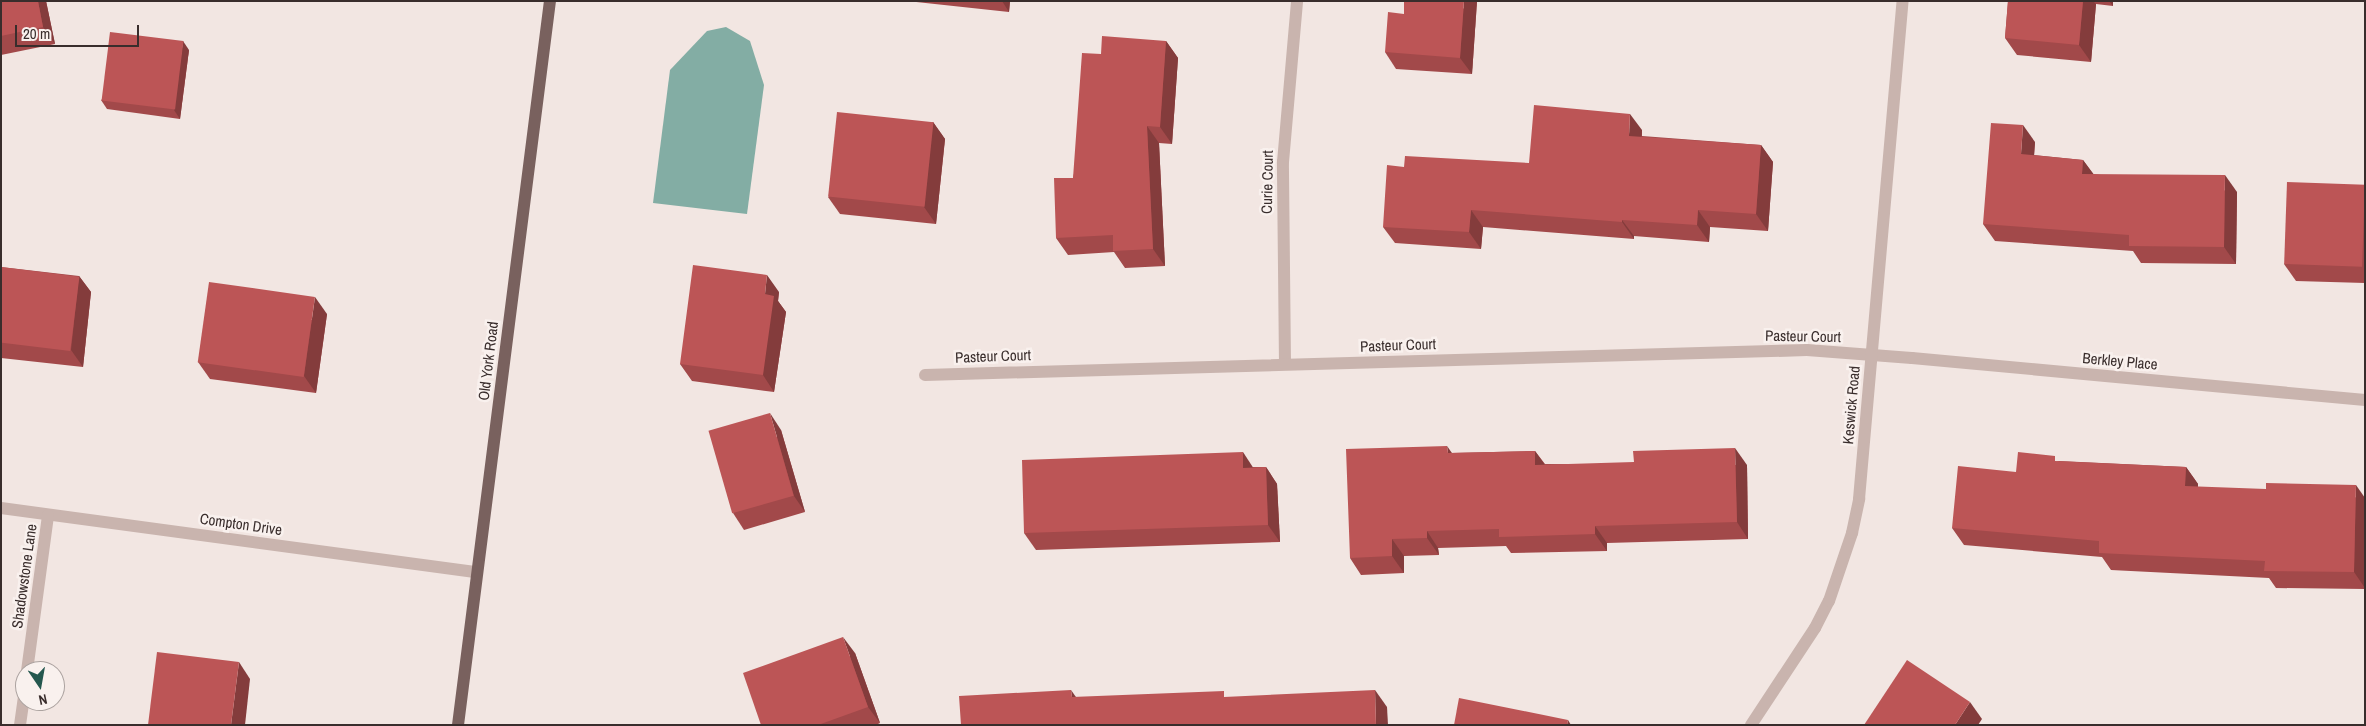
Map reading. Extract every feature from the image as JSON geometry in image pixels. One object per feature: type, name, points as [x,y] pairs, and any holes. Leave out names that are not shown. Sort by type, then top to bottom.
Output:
[{"type":"main road","name":"Old York Road","points":[[458,725],[550,1]]},
{"type":"street","name":"Curie Court","points":[[1285,364],[1283,162],[1297,1]]},
{"type":"street","name":"Keswick Road","points":[[1751,725],[1815,628],[1829,601],[1842,565],[1859,499],[1903,1]]},
{"type":"street","name":"Pasteur Court","points":[[924,374],[1807,350],[1872,354]]},
{"type":"street","name":"Berkley Place","points":[[1872,354],[2365,400]]},
{"type":"street","name":"Compton Drive","points":[[1,508],[477,572]]},
{"type":"street","name":"Shadowstone Lane","points":[[28,661],[48,515]]},
{"type":"street","points":[[20,725],[22,711]]},
{"type":"water","points":[[726,27],[750,41],[764,85],[747,214],[653,203],[670,70],[707,31]]},
{"type":"building","points":[[1,1],[38,1],[43,27],[1,36]]},
{"type":"building","points":[[1404,1],[1464,1],[1460,58],[1385,52],[1388,12],[1404,14]]},
{"type":"building","points":[[2008,1],[2083,1],[2079,45],[2005,38]]},
{"type":"building","points":[[110,32],[183,41],[175,110],[102,100]]},
{"type":"building","points":[[1102,36],[1166,41],[1160,127],[1147,126],[1153,249],[1113,251],[1113,235],[1056,238],[1054,178],[1073,178],[1082,53],[1101,54]]},
{"type":"building","points":[[1534,105],[1630,114],[1629,136],[1761,145],[1756,214],[1698,210],[1697,225],[1622,220],[1622,222],[1471,210],[1469,232],[1383,227],[1387,165],[1404,167],[1405,156],[1529,163]]},
{"type":"building","points":[[837,112],[933,122],[925,207],[828,197]]},
{"type":"building","points":[[1991,123],[2023,125],[2021,154],[2083,160],[2082,174],[2225,175],[2224,247],[2129,246],[2129,235],[1983,224]]},
{"type":"building","points":[[2287,182],[2365,185],[2362,267],[2284,264]]},
{"type":"building","points":[[693,265],[767,275],[765,294],[774,296],[763,375],[680,364]]},
{"type":"building","points":[[1,267],[79,277],[70,351],[1,343]]},
{"type":"building","points":[[209,282],[315,297],[304,377],[198,362]]},
{"type":"building","points":[[770,413],[794,496],[732,513],[708,431]]},
{"type":"building","points":[[1447,446],[1448,453],[1535,451],[1535,465],[1634,462],[1633,451],[1735,448],[1737,522],[1595,526],[1595,534],[1499,537],[1499,529],[1427,531],[1427,538],[1392,539],[1392,556],[1350,558],[1346,449]]},
{"type":"building","points":[[1243,452],[1243,468],[1266,467],[1268,525],[1024,533],[1022,460]]},
{"type":"building","points":[[2018,452],[2055,456],[2055,461],[2186,467],[2185,486],[2266,489],[2266,483],[2356,485],[2354,572],[2264,571],[2265,561],[2099,553],[2099,541],[1952,528],[1958,466],[2016,472]]},
{"type":"building","points":[[843,637],[868,707],[818,725],[761,725],[743,673]]},
{"type":"building","points":[[157,652],[239,662],[231,725],[148,725]]},
{"type":"building","points":[[1907,660],[1970,702],[1955,725],[1864,725]]},
{"type":"building","points":[[1071,690],[1072,697],[1224,691],[1224,697],[1375,690],[1376,725],[961,725],[959,696]]},
{"type":"building","points":[[1459,698],[1568,720],[1567,725],[1454,725]]}]
